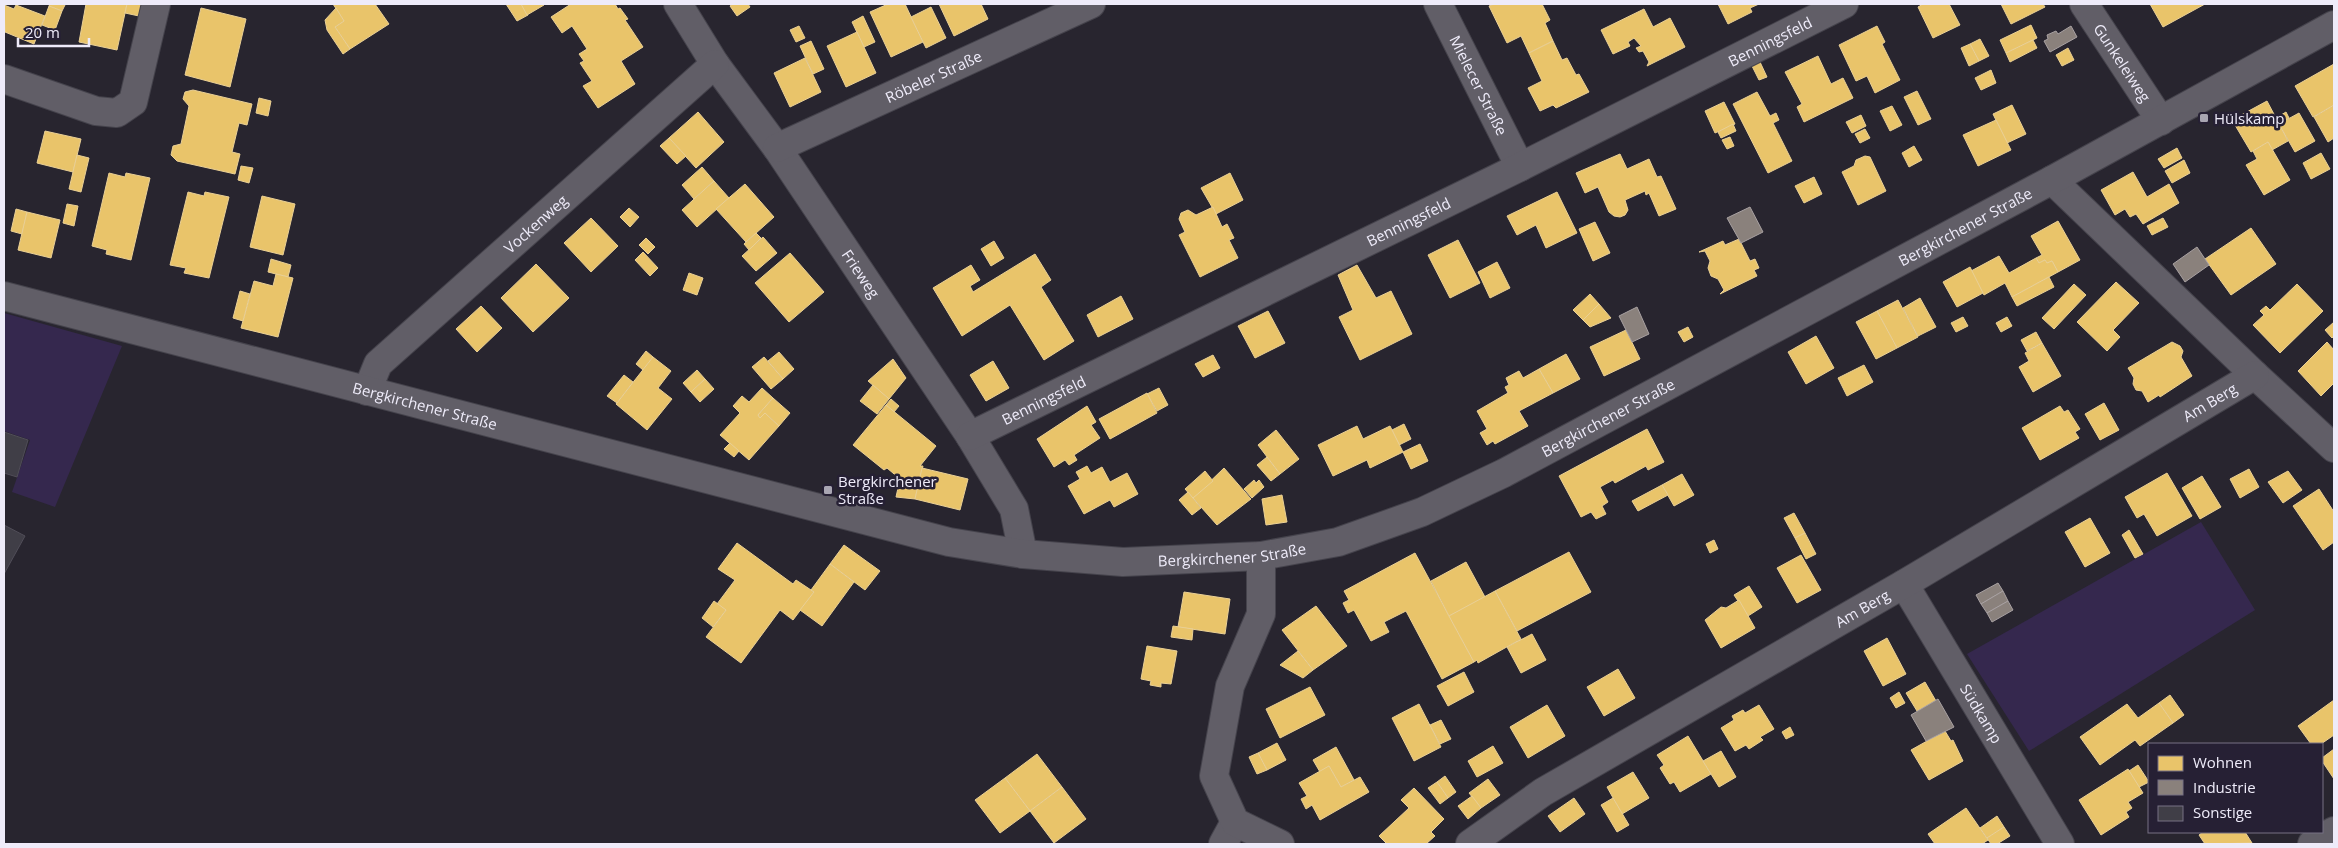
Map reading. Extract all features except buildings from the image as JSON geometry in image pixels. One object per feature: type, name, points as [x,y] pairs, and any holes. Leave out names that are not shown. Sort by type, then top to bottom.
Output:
[{"type":"street","points":[[4,79],[96,111],[117,113],[133,102],[156,4]]},
{"type":"street","name":"Frieweg","points":[[678,4],[715,64],[777,148],[970,436],[1014,509],[1023,554]]},
{"type":"street","name":"Röbeler Straße","points":[[777,148],[1092,4]]},
{"type":"street","name":"Mielecer Straße","points":[[1438,4],[1520,167]]},
{"type":"street","name":"Benningsfeld","points":[[970,436],[1520,167],[1844,4]]},
{"type":"street","name":"Gunkeleiweg","points":[[2084,4],[2161,122]]},
{"type":"street","name":"Bergkirchener Straße","points":[[4,296],[949,542],[1023,554],[1123,562],[1261,556],[1338,542],[1422,512],[1504,473],[2161,122],[2334,25]]},
{"type":"street","name":"Vockenweg","points":[[367,390],[378,364],[715,64]]},
{"type":"street","points":[[2052,180],[2255,376],[2334,448]]},
{"type":"street","name":"Am Berg","points":[[1470,844],[1543,792],[1904,584],[2255,376]]},
{"type":"street","points":[[1261,556],[1261,614],[1230,686],[1214,776],[1229,833],[1280,844]]},
{"type":"street","name":"Südkamp","points":[[1904,584],[2060,844]]},
{"type":"street","points":[[2312,844],[2334,831]]},
{"type":"shaded area","points":[[4,313],[122,346],[55,507],[12,492],[30,440],[4,431]]},
{"type":"shaded area","points":[[2201,522],[2255,610],[2029,751],[1967,654]]},
{"type":"place","name":"Hülskamp","points":[[2204,118]]},
{"type":"place","name":"Bergkirchener Straße","points":[[828,490]]}]
